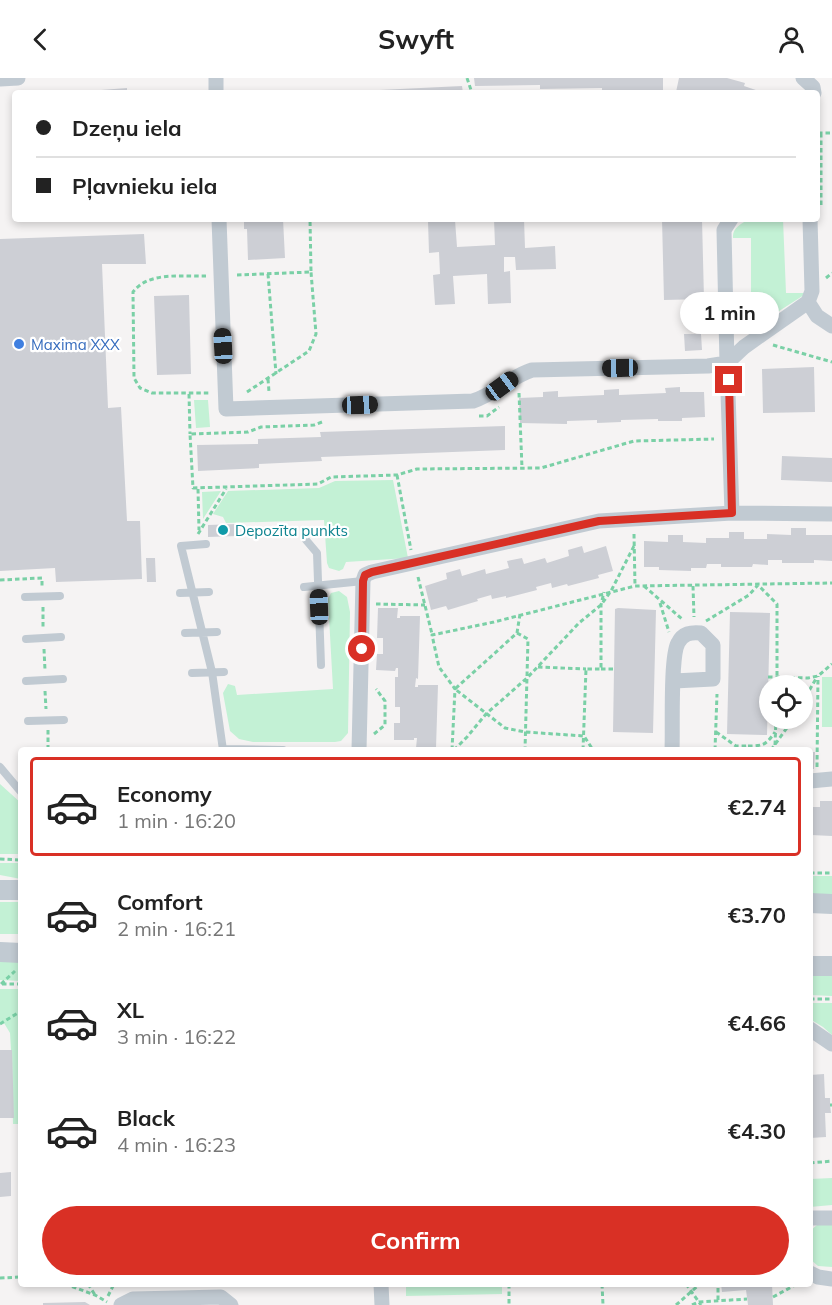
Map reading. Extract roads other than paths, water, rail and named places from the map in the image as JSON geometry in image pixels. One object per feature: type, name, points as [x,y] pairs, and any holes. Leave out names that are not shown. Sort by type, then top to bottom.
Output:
[{"type":"street","points":[[0,79],[18,78]]},
{"type":"street","points":[[803,78],[814,90]]},
{"type":"street","points":[[219,222],[226,409],[473,402],[488,396],[517,375],[532,370],[708,366],[727,363],[744,347],[808,302],[812,291],[816,222]]},
{"type":"street","points":[[729,222],[724,230],[732,513]]},
{"type":"street","points":[[808,302],[817,316],[832,326]]},
{"type":"street","points":[[364,744],[363,581],[365,575],[599,521],[732,513],[832,514]]},
{"type":"street","points":[[672,747],[674,681],[675,648],[685,634],[694,630],[701,633],[713,645],[713,679],[674,681]]},
{"type":"street","points":[[0,890],[18,891]]},
{"type":"street","points":[[813,903],[832,904]]},
{"type":"street","points":[[0,952],[18,953]]},
{"type":"street","points":[[813,966],[832,966]]},
{"type":"street","points":[[813,1031],[832,1044]]},
{"type":"street","points":[[813,1218],[832,1218]]},
{"type":"street","points":[[813,1274],[832,1279]]},
{"type":"street","points":[[381,1287],[382,1305]]},
{"type":"street","points":[[122,1305],[133,1299],[221,1297],[231,1305]]},
{"type":"lane","points":[[306,540],[317,553],[321,665]]},
{"type":"lane","points":[[206,544],[181,546],[212,672],[223,747]]},
{"type":"lane","points":[[304,587],[363,581]]},
{"type":"lane","points":[[180,593],[209,592]]},
{"type":"lane","points":[[25,597],[60,596]]},
{"type":"lane","points":[[185,633],[217,632]]},
{"type":"lane","points":[[26,639],[61,638]]},
{"type":"lane","points":[[192,673],[225,672]]},
{"type":"lane","points":[[26,681],[63,679]]},
{"type":"lane","points":[[28,721],[64,720]]},
{"type":"lane","points":[[0,767],[18,788]]},
{"type":"place","name":"Maxima XXX","points":[[19,344]]},
{"type":"place","name":"Depozīta punkts","points":[[223,530]]}]
